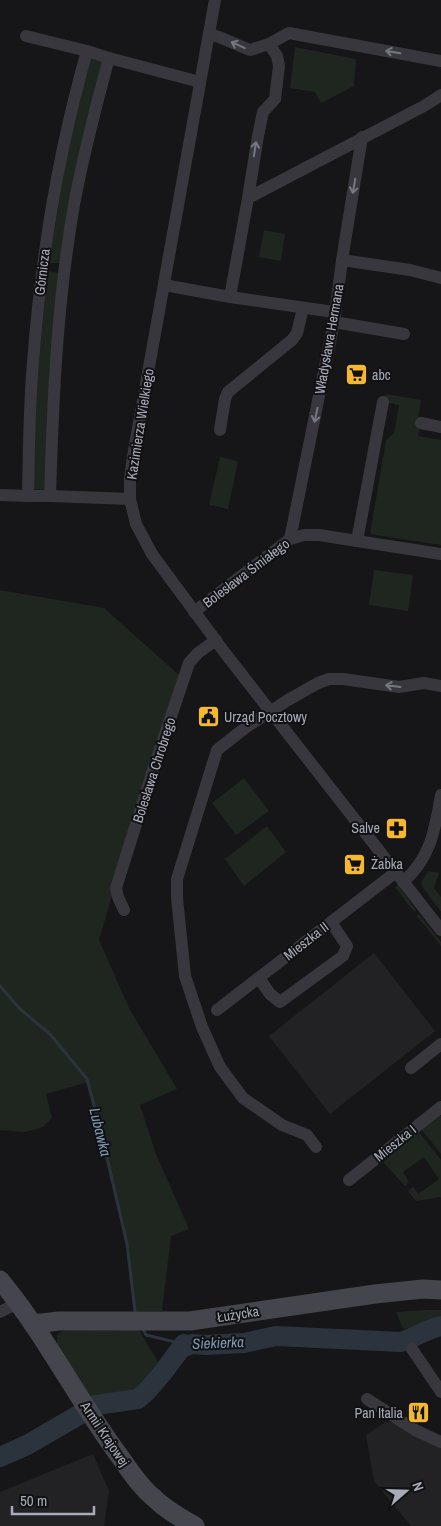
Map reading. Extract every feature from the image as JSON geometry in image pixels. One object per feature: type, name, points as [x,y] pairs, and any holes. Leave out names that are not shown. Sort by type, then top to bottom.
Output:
[{"type":"street","name":"Kazimierza Wielkiego","points":[[215,0],[133,456],[130,499],[136,524],[152,554],[194,612],[441,930]]},
{"type":"street","points":[[209,34],[219,36],[250,50],[269,44],[289,33],[441,61]]},
{"type":"street","points":[[26,36],[200,82]]},
{"type":"street","points":[[230,297],[263,112],[274,99],[276,91],[279,66],[269,44]]},
{"type":"street","name":"Górnicza","points":[[28,496],[33,364],[42,267],[73,105],[87,52]]},
{"type":"street","name":"Górnicza","points":[[50,496],[52,407],[65,270],[78,186],[95,109],[109,58]]},
{"type":"street","points":[[248,198],[424,106],[441,95]]},
{"type":"street","name":"Władysława Hermana","points":[[290,539],[334,317],[362,138]]},
{"type":"street","points":[[342,260],[410,270],[441,278]]},
{"type":"street","points":[[42,267],[65,270]]},
{"type":"street","points":[[164,285],[303,308],[404,334]]},
{"type":"street","points":[[220,430],[228,392],[292,340],[297,332],[303,308]]},
{"type":"street","points":[[358,541],[383,402]]},
{"type":"street","points":[[421,423],[441,427]]},
{"type":"street","points":[[0,495],[130,499]]},
{"type":"street","name":"Bolesława Śmiałego","points":[[194,612],[290,539],[304,535],[320,535],[441,554]]},
{"type":"street","name":"Bolesława Chrobrego","points":[[124,910],[118,898],[116,888],[189,663],[198,653],[216,640]]},
{"type":"street","points":[[316,1147],[307,1135],[282,1125],[242,1098],[220,1067],[202,1027],[185,976],[177,898],[177,879],[217,750],[245,728],[318,683],[329,679],[343,679],[399,687],[424,683],[441,686]]},
{"type":"street","name":"Mieszka II","points":[[217,1010],[331,922],[399,877],[414,871],[422,861],[430,843],[441,795]]},
{"type":"street","points":[[259,978],[270,994],[280,1002],[343,956],[347,946],[331,922]]},
{"type":"street","points":[[411,1068],[441,1044]]},
{"type":"street","name":"Mieszka I","points":[[349,1180],[441,1107]]},
{"type":"street","name":"Armii Krajowej","points":[[0,1280],[33,1324],[98,1426],[139,1482],[154,1499],[195,1526]]},
{"type":"street","name":"Łużycka","points":[[33,1324],[59,1321],[190,1321],[375,1294],[423,1289],[441,1290]]},
{"type":"street","points":[[0,1312],[18,1303]]},
{"type":"street","points":[[412,1349],[441,1392]]},
{"type":"street","points":[[367,1399],[420,1432],[441,1442]]},
{"type":"shaded area","points":[[295,47],[356,59],[354,86],[321,103],[315,92],[290,88]]},
{"type":"shaded area","points":[[91,59],[102,62],[60,263],[49,263],[71,130]]},
{"type":"shaded area","points":[[264,230],[285,234],[281,261],[259,257]]},
{"type":"shaded area","points":[[49,271],[58,273],[44,490],[34,489],[34,402]]},
{"type":"shaded area","points":[[386,394],[421,400],[417,426],[420,427],[418,436],[441,440],[441,545],[370,534],[386,440],[394,433],[399,405],[384,402]]},
{"type":"shaded area","points":[[220,457],[238,461],[228,509],[209,505]]},
{"type":"shaded area","points":[[374,570],[413,575],[408,611],[369,605]]},
{"type":"shaded area","points":[[0,590],[104,608],[180,676],[136,813],[99,940],[129,1008],[177,1089],[140,1105],[156,1154],[189,1229],[171,1236],[162,1311],[135,1311],[127,1244],[88,1082],[46,1094],[52,1118],[43,1127],[25,1132],[0,1130]]},
{"type":"shaded area","points":[[244,778],[269,811],[236,835],[212,803]]},
{"type":"shaded area","points":[[267,826],[286,852],[244,886],[225,859]]},
{"type":"shaded area","points":[[428,871],[439,873],[434,888],[441,897],[441,912],[422,886],[422,881]]},
{"type":"shaded area","points":[[398,885],[416,910],[414,912],[395,887]]},
{"type":"shaded area","points":[[419,914],[441,942],[441,946],[417,916]]},
{"type":"shaded area","points":[[374,953],[435,1031],[330,1114],[269,1036]]},
{"type":"shaded area","points":[[440,1115],[441,1117],[441,1154],[421,1129]]},
{"type":"shaded area","points":[[418,1131],[441,1160],[441,1197],[416,1201],[408,1191],[413,1187],[418,1194],[439,1179],[424,1157],[403,1172],[409,1182],[405,1186],[383,1162]]},
{"type":"shaded area","points":[[441,1310],[441,1321],[403,1329],[396,1312]]},
{"type":"shaded area","points":[[139,1330],[158,1362],[135,1390],[90,1398],[57,1348],[57,1335],[63,1331]]},
{"type":"shaded area","points":[[386,1422],[398,1423],[441,1446],[441,1526],[411,1526],[374,1481],[366,1435]]},
{"type":"shaded area","points":[[93,1454],[109,1491],[104,1526],[0,1526],[0,1492]]},
{"type":"waterway","name":"Lubawka","points":[[0,986],[20,1009],[50,1034],[87,1079],[127,1244],[135,1311]]},
{"type":"waterway","name":"Siekierka","points":[[0,1457],[27,1445],[96,1405],[138,1399],[164,1371],[184,1344],[187,1346],[192,1344],[244,1343],[276,1336],[401,1342],[441,1326]]},
{"type":"waterway","name":"Lubawka","points":[[143,1329],[146,1335],[184,1344]]},
{"type":"place","name":"abc","points":[[356,375]]},
{"type":"place","name":"Urząd Pocztowy","points":[[208,717]]},
{"type":"place","name":"Salve","points":[[396,828]]},
{"type":"place","name":"Żabka","points":[[355,864]]},
{"type":"place","name":"Pan Italia","points":[[419,1413]]}]
